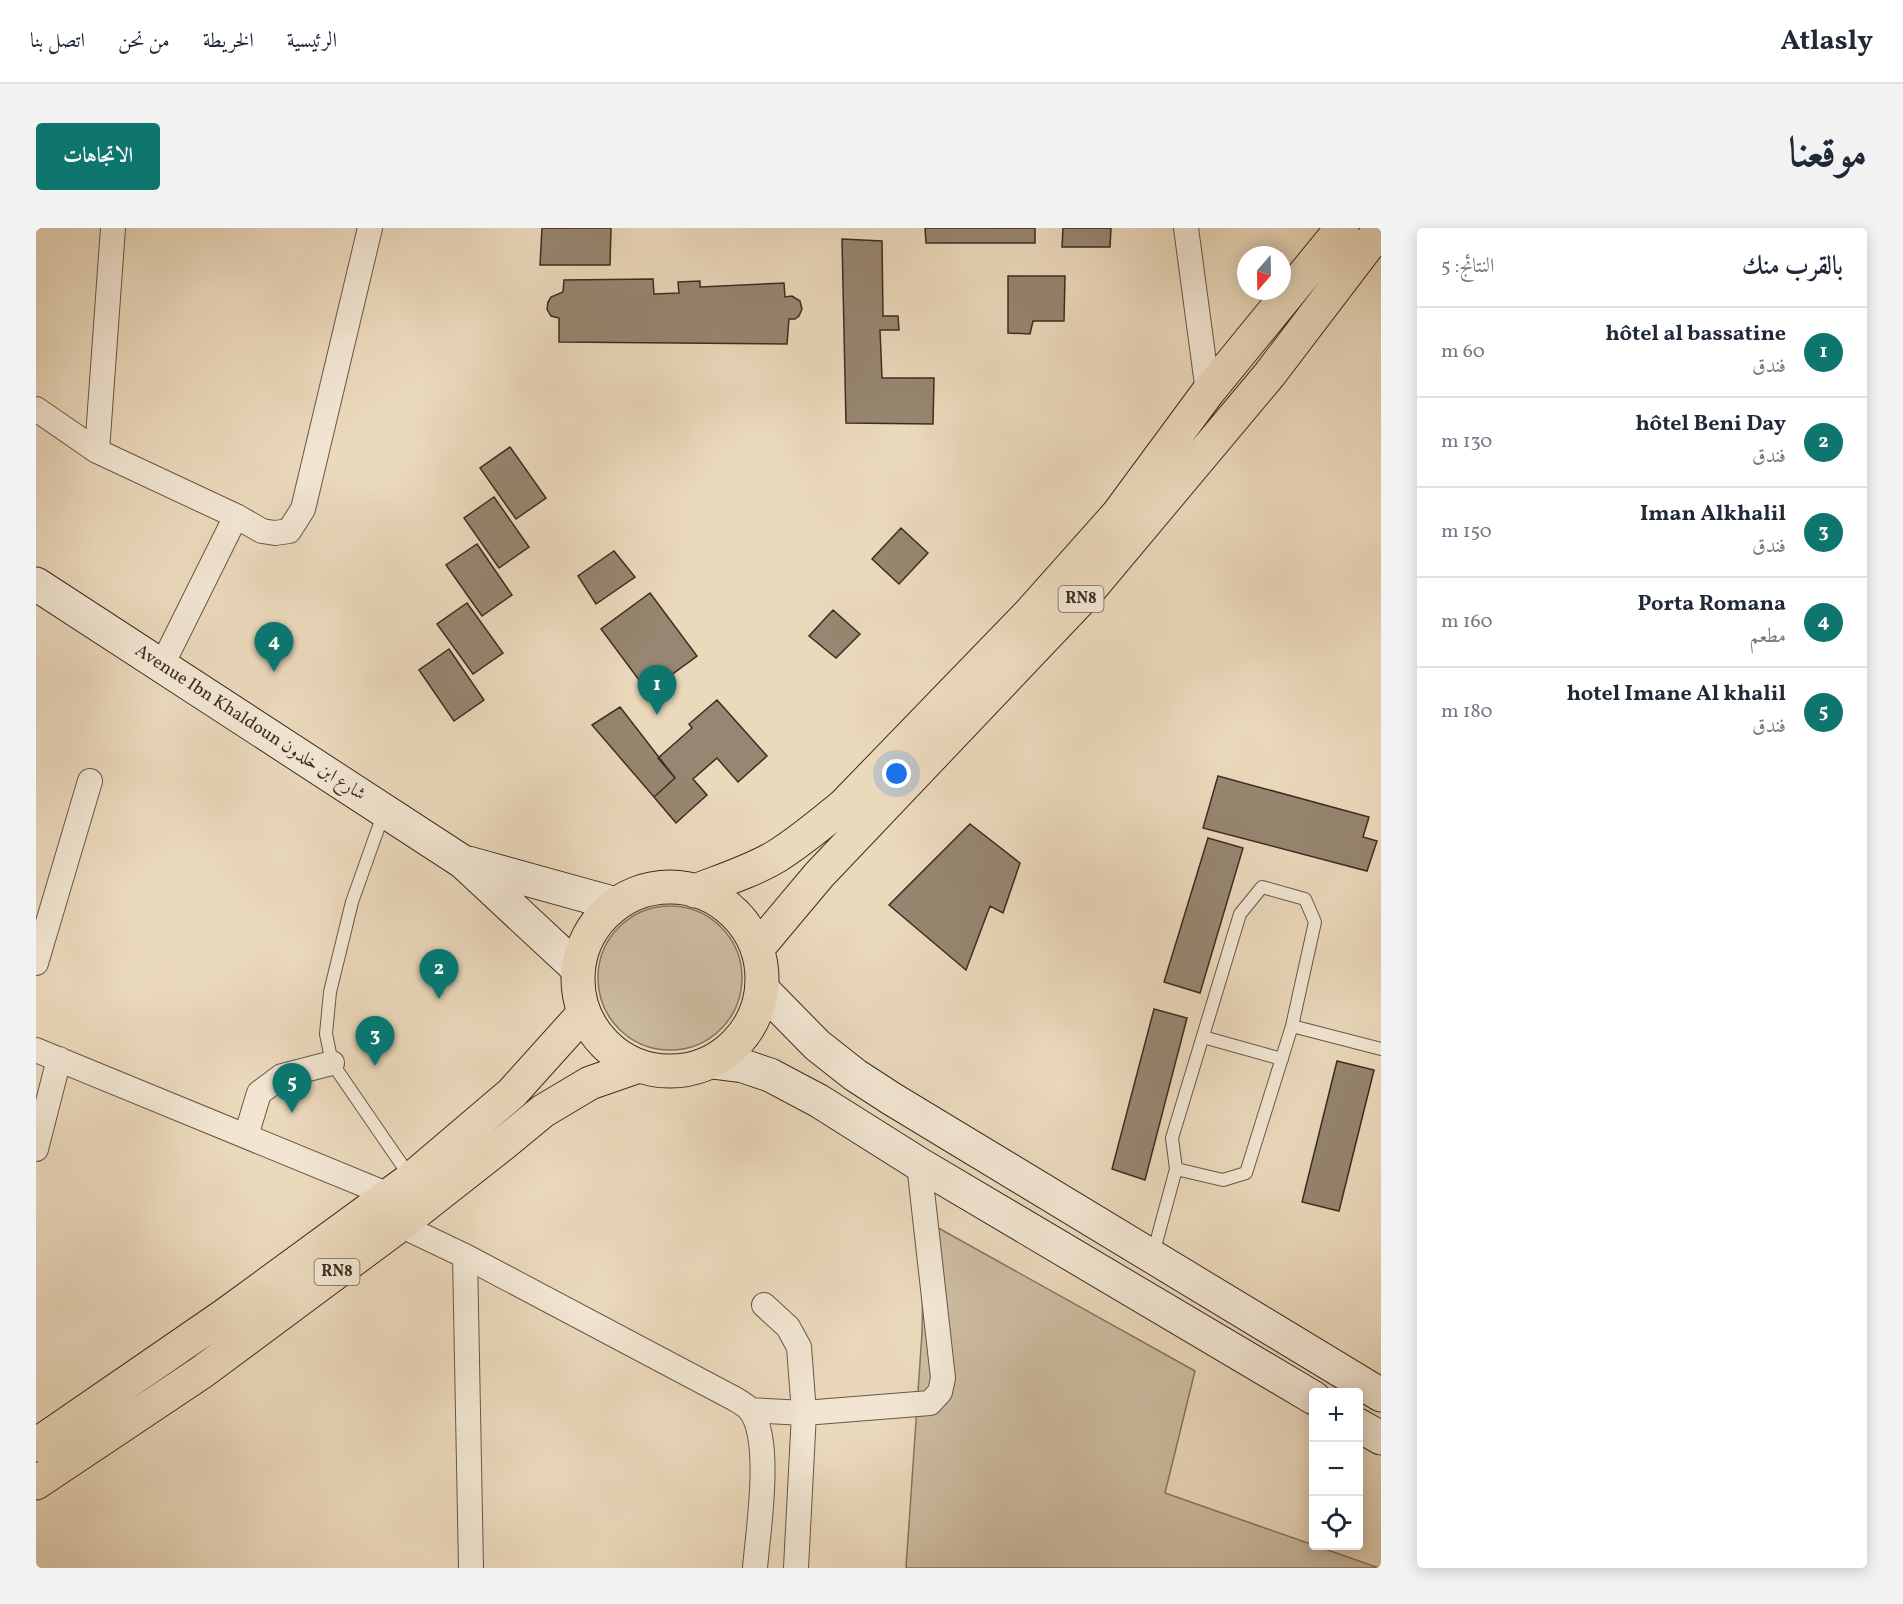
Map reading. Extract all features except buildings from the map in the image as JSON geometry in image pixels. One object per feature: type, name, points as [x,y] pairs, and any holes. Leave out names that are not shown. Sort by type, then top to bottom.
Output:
[{"type":"main road","name":"RN8","points":[[695,891],[751,869],[776,856],[816,829],[844,805],[1028,615],[1118,514],[1208,392],[1342,228]]},
{"type":"main road","name":"RN8","points":[[757,949],[819,875],[1085,595],[1270,374],[1381,228]]},
{"type":"main road","name":"RN8","points":[[668,887],[695,891],[712,897],[739,919],[750,933],[757,949],[762,968],[762,989],[754,1018],[736,1044],[712,1062],[688,1070],[663,1071],[639,1066],[627,1061],[606,1046],[597,1036],[584,1013],[578,992],[578,969],[585,944],[598,922],[616,904],[641,892],[668,887]]},
{"type":"main road","name":"RN8","points":[[36,1445],[225,1315],[400,1187],[512,1093],[584,1013]]},
{"type":"main road","name":"RN8","points":[[36,1483],[202,1372],[400,1224],[543,1111],[590,1083],[639,1066]]},
{"type":"street","points":[[97,451],[113,228]]},
{"type":"street","points":[[36,409],[97,451],[236,516],[262,531],[289,531],[303,509],[370,228]]},
{"type":"street","points":[[1186,228],[1208,392]]},
{"type":"street","points":[[162,665],[236,516]]},
{"type":"street","name":"Avenue Ibn Khaldoun شارع ابن خلدون","points":[[36,584],[463,862]]},
{"type":"street","points":[[36,963],[90,781]]},
{"type":"street","points":[[463,862],[616,904]]},
{"type":"street","points":[[463,862],[578,969]]},
{"type":"street","points":[[762,989],[817,1045],[855,1075],[1381,1395]]},
{"type":"street","points":[[36,1050],[246,1136],[400,1187]]},
{"type":"street","points":[[36,1149],[59,1059]]},
{"type":"street","points":[[712,1062],[743,1066],[770,1075],[819,1101],[919,1164],[1309,1395]]},
{"type":"street","points":[[246,1136],[259,1093],[282,1076],[332,1063]]},
{"type":"street","points":[[750,1410],[804,1413],[930,1403],[940,1392],[943,1378],[919,1164]]},
{"type":"street","points":[[400,1224],[735,1399],[750,1410],[761,1435],[764,1456],[755,1568]]},
{"type":"street","points":[[465,1256],[471,1568]]},
{"type":"street","points":[[764,1305],[788,1327],[798,1347],[804,1413],[796,1568]]},
{"type":"street","points":[[1363,1427],[1381,1438]]},
{"type":"street","points":[[764,1456],[801,1459]]},
{"type":"lane","points":[[384,810],[352,902],[330,992],[326,1034],[332,1063],[400,1187]]},
{"type":"lane","points":[[1153,1256],[1176,1169],[1172,1138],[1240,914],[1262,887],[1305,899],[1315,922],[1292,1026],[1246,1173],[1222,1180],[1176,1169]]},
{"type":"lane","points":[[1292,1026],[1381,1049]]},
{"type":"lane","points":[[1203,1037],[1282,1059]]},
{"type":"shaded area","points":[[670,906],[698,911],[721,927],[737,950],[742,978],[737,1006],[721,1029],[698,1045],[670,1050],[642,1045],[619,1029],[603,1006],[598,978],[603,950],[619,927],[642,911]]},
{"type":"shaded area","points":[[924,1220],[1195,1371],[1165,1493],[1309,1543],[1309,1550],[1328,1550],[1379,1568],[906,1568],[922,1333]]},
{"type":"place","name":"Porta Romana","points":[[274,672]]},
{"type":"place","name":"hôtel al bassatine","points":[[657,715]]},
{"type":"place","name":"hôtel Beni Day","points":[[439,999]]},
{"type":"place","name":"Iman Alkhalil","points":[[375,1066]]},
{"type":"place","name":"hotel Imane Al khalil","points":[[292,1113]]}]
